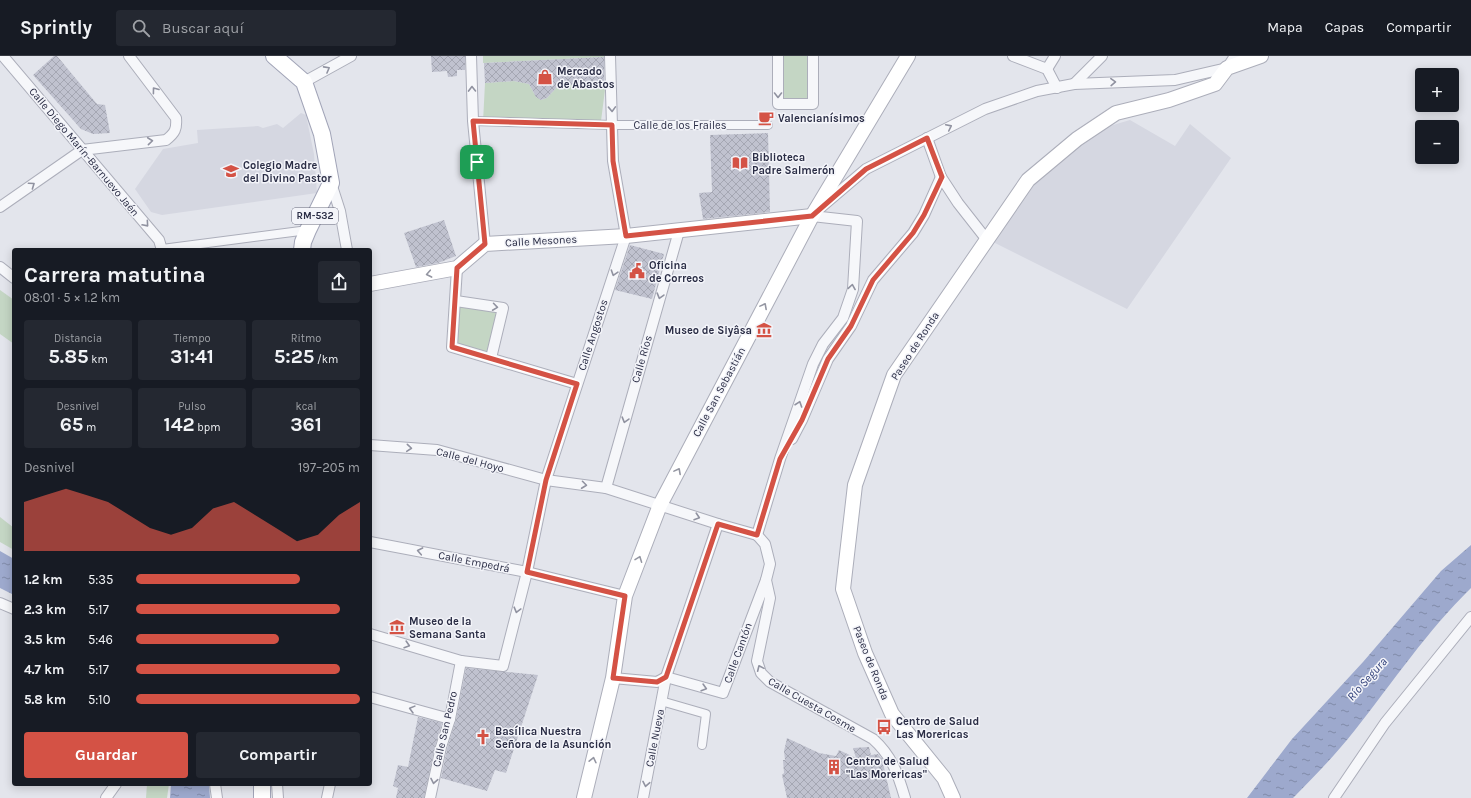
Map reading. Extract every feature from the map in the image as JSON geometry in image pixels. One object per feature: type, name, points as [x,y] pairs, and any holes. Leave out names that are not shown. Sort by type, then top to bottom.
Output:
[{"type":"main road","points":[[274,56],[304,82],[322,134],[331,183]]},
{"type":"main road","name":"Calle San Sebastián","points":[[584,798],[613,678],[625,596],[660,506],[812,216],[908,56]]},
{"type":"main road","points":[[1227,68],[1262,56]]},
{"type":"main road","name":"Paseo de Ronda","points":[[953,798],[944,778],[892,714],[865,653],[843,589],[855,485],[894,375],[1028,180],[1077,139],[1116,113],[1169,100],[1215,84],[1227,68]]},
{"type":"main road","name":"RM-532","points":[[302,248],[308,230],[331,183]]},
{"type":"main road","name":"Calle Mesones","points":[[485,244],[626,236],[812,216]]},
{"type":"main road","points":[[372,284],[457,268],[485,244]]},
{"type":"main road","points":[[262,786],[262,798]]},
{"type":"street","name":"Calle Diego Marín-Barnuevo Jaén","points":[[3,56],[159,240],[161,248]]},
{"type":"street","points":[[0,207],[82,150],[166,140],[173,135],[177,128],[176,118],[129,56]]},
{"type":"street","points":[[304,82],[351,56]]},
{"type":"street","points":[[471,56],[473,121],[485,244]]},
{"type":"street","points":[[610,56],[613,161],[626,236]]},
{"type":"street","points":[[778,56],[778,104],[813,104],[813,56]]},
{"type":"street","points":[[1013,56],[1047,69],[1057,88]]},
{"type":"street","points":[[1047,69],[1055,56]]},
{"type":"street","points":[[1074,84],[1102,56]]},
{"type":"street","points":[[812,216],[866,169],[985,109],[1037,91],[1074,84],[1175,80],[1227,68],[1235,56]]},
{"type":"street","name":"Calle de los Frailes","points":[[473,121],[612,125],[768,125]]},
{"type":"street","points":[[927,138],[942,177],[958,203],[987,240]]},
{"type":"street","points":[[780,459],[802,420],[828,359],[851,326],[873,280],[913,233],[924,215],[942,177]]},
{"type":"street","points":[[331,183],[340,211],[347,248]]},
{"type":"street","points":[[757,535],[780,459],[813,364],[822,344],[843,318],[853,289],[857,221],[812,216]]},
{"type":"street","points":[[177,248],[308,230]]},
{"type":"street","name":"Calle Ríos","points":[[606,488],[679,231]]},
{"type":"street","name":"Calle Angostos","points":[[461,661],[502,666],[527,572],[546,480],[626,236]]},
{"type":"street","points":[[0,268],[12,277]]},
{"type":"street","points":[[457,268],[452,347],[577,384]]},
{"type":"street","points":[[456,301],[503,308],[491,358]]},
{"type":"street","name":"Calle del Hoyo","points":[[372,445],[437,450],[546,480],[606,488],[757,535]]},
{"type":"street","name":"Calle Nueva","points":[[643,798],[666,677],[718,524]]},
{"type":"street","name":"Calle Cuesta Cosme","points":[[757,535],[765,544],[770,564],[766,580],[770,598],[757,661],[761,673],[770,682],[873,739],[885,750],[899,775],[905,798]]},
{"type":"street","name":"Calle Empedrá","points":[[372,542],[527,572],[625,596]]},
{"type":"street","name":"Calle Cantón","points":[[666,677],[723,693],[766,580]]},
{"type":"street","points":[[0,603],[12,608]]},
{"type":"street","points":[[1334,798],[1385,723],[1471,617]]},
{"type":"street","points":[[372,635],[461,661]]},
{"type":"street","name":"Calle San Pedro","points":[[430,798],[441,747],[450,719],[461,661]]},
{"type":"street","points":[[613,678],[657,682],[666,677]]},
{"type":"street","points":[[372,698],[450,719]]},
{"type":"street","points":[[662,701],[706,714],[702,745]]},
{"type":"street","points":[[106,798],[115,786]]},
{"type":"street","points":[[215,786],[217,798]]},
{"type":"street","points":[[277,786],[278,798]]},
{"type":"street","points":[[327,798],[330,786]]},
{"type":"shaded area","name":"Colegio Madre del Divino Pastor","points":[[301,113],[306,115],[314,154],[317,193],[162,215],[151,212],[135,189],[163,149],[198,143],[197,130],[258,126],[263,128],[277,124],[283,128]]},
{"type":"shaded area","points":[[1130,120],[1175,146],[1190,124],[1231,158],[1127,309],[991,241],[1033,179],[1103,128]]},
{"type":"green space","points":[[483,56],[604,56],[604,57],[483,63]]},
{"type":"green space","points":[[778,56],[813,56],[813,104],[778,104]]},
{"type":"green space","points":[[514,81],[529,84],[536,97],[541,100],[547,98],[558,86],[606,82],[601,121],[483,122],[485,83]]},
{"type":"green space","points":[[0,290],[12,299],[12,343],[0,334]]},
{"type":"green space","points":[[456,301],[503,308],[491,358],[452,347]]},
{"type":"green space","points":[[0,517],[12,526],[12,549],[0,542]]},
{"type":"green space","points":[[147,786],[169,786],[167,798],[146,798]]},
{"type":"water","name":"Río Segura","points":[[1471,545],[1471,588],[1425,639],[1355,730],[1333,756],[1293,798],[1247,798],[1292,739],[1363,662],[1441,571]]},
{"type":"water","points":[[0,551],[12,558],[12,594],[0,588]]},
{"type":"water","points":[[171,786],[209,786],[210,798],[170,798]]},
{"type":"building","points":[[54,56],[57,56],[97,104],[105,105],[110,133],[93,134],[81,129],[33,75]]},
{"type":"building","points":[[431,56],[465,56],[465,70],[457,70],[457,76],[448,77],[447,71],[432,72]]},
{"type":"building","name":"Mercado de Abastos","points":[[604,57],[604,82],[558,86],[547,98],[541,100],[536,97],[529,84],[514,81],[485,83],[484,63]]},
{"type":"building","name":"Biblioteca Padre Salmerón","points":[[768,133],[770,212],[703,219],[699,193],[712,192],[710,135]]},
{"type":"building","points":[[444,220],[456,256],[438,263],[416,267],[404,233]]},
{"type":"building","name":"Oficina de Correos","points":[[630,245],[664,254],[652,299],[615,290]]},
{"type":"building","points":[[466,668],[538,675],[506,773],[495,770],[487,791],[441,778],[447,749],[456,720]]},
{"type":"building","points":[[418,717],[442,723],[435,746],[424,798],[396,798],[398,788],[393,786],[398,765],[408,767]]},
{"type":"building","name":"Centro de Salud \"Las Morericas\"","points":[[787,738],[819,753],[836,756],[839,750],[856,758],[853,748],[869,747],[871,755],[878,754],[882,759],[891,798],[787,798],[782,775],[784,773],[783,760],[785,760],[784,751]]},
{"type":"place","name":"Mercado de Abastos","points":[[545,77]]},
{"type":"place","name":"Valencianísimos","points":[[766,118]]},
{"type":"place","name":"Biblioteca Padre Salmerón","points":[[740,163]]},
{"type":"place","name":"Colegio Madre del Divino Pastor","points":[[231,171]]},
{"type":"place","name":"Oficina de Correos","points":[[637,271]]},
{"type":"place","name":"Museo de Siyâsa","points":[[764,330]]},
{"type":"place","name":"Museo de la Semana Santa","points":[[397,627]]},
{"type":"place","name":"Centro de Salud Las Morericas","points":[[884,727]]},
{"type":"place","name":"Basílica Nuestra Señora de la Asunción","points":[[483,737]]},
{"type":"place","name":"Centro de Salud \"Las Morericas\"","points":[[834,767]]},
{"type":"route","points":[[473,121],[612,125],[613,161],[626,236],[812,216],[866,169],[927,138],[942,177],[924,215],[913,233],[873,280],[851,326],[828,359],[802,420],[780,459],[757,535],[718,524],[666,677],[657,682],[613,678],[625,596],[527,572],[546,480],[577,384],[452,347],[457,268],[485,244],[477,162],[473,121]]}]
